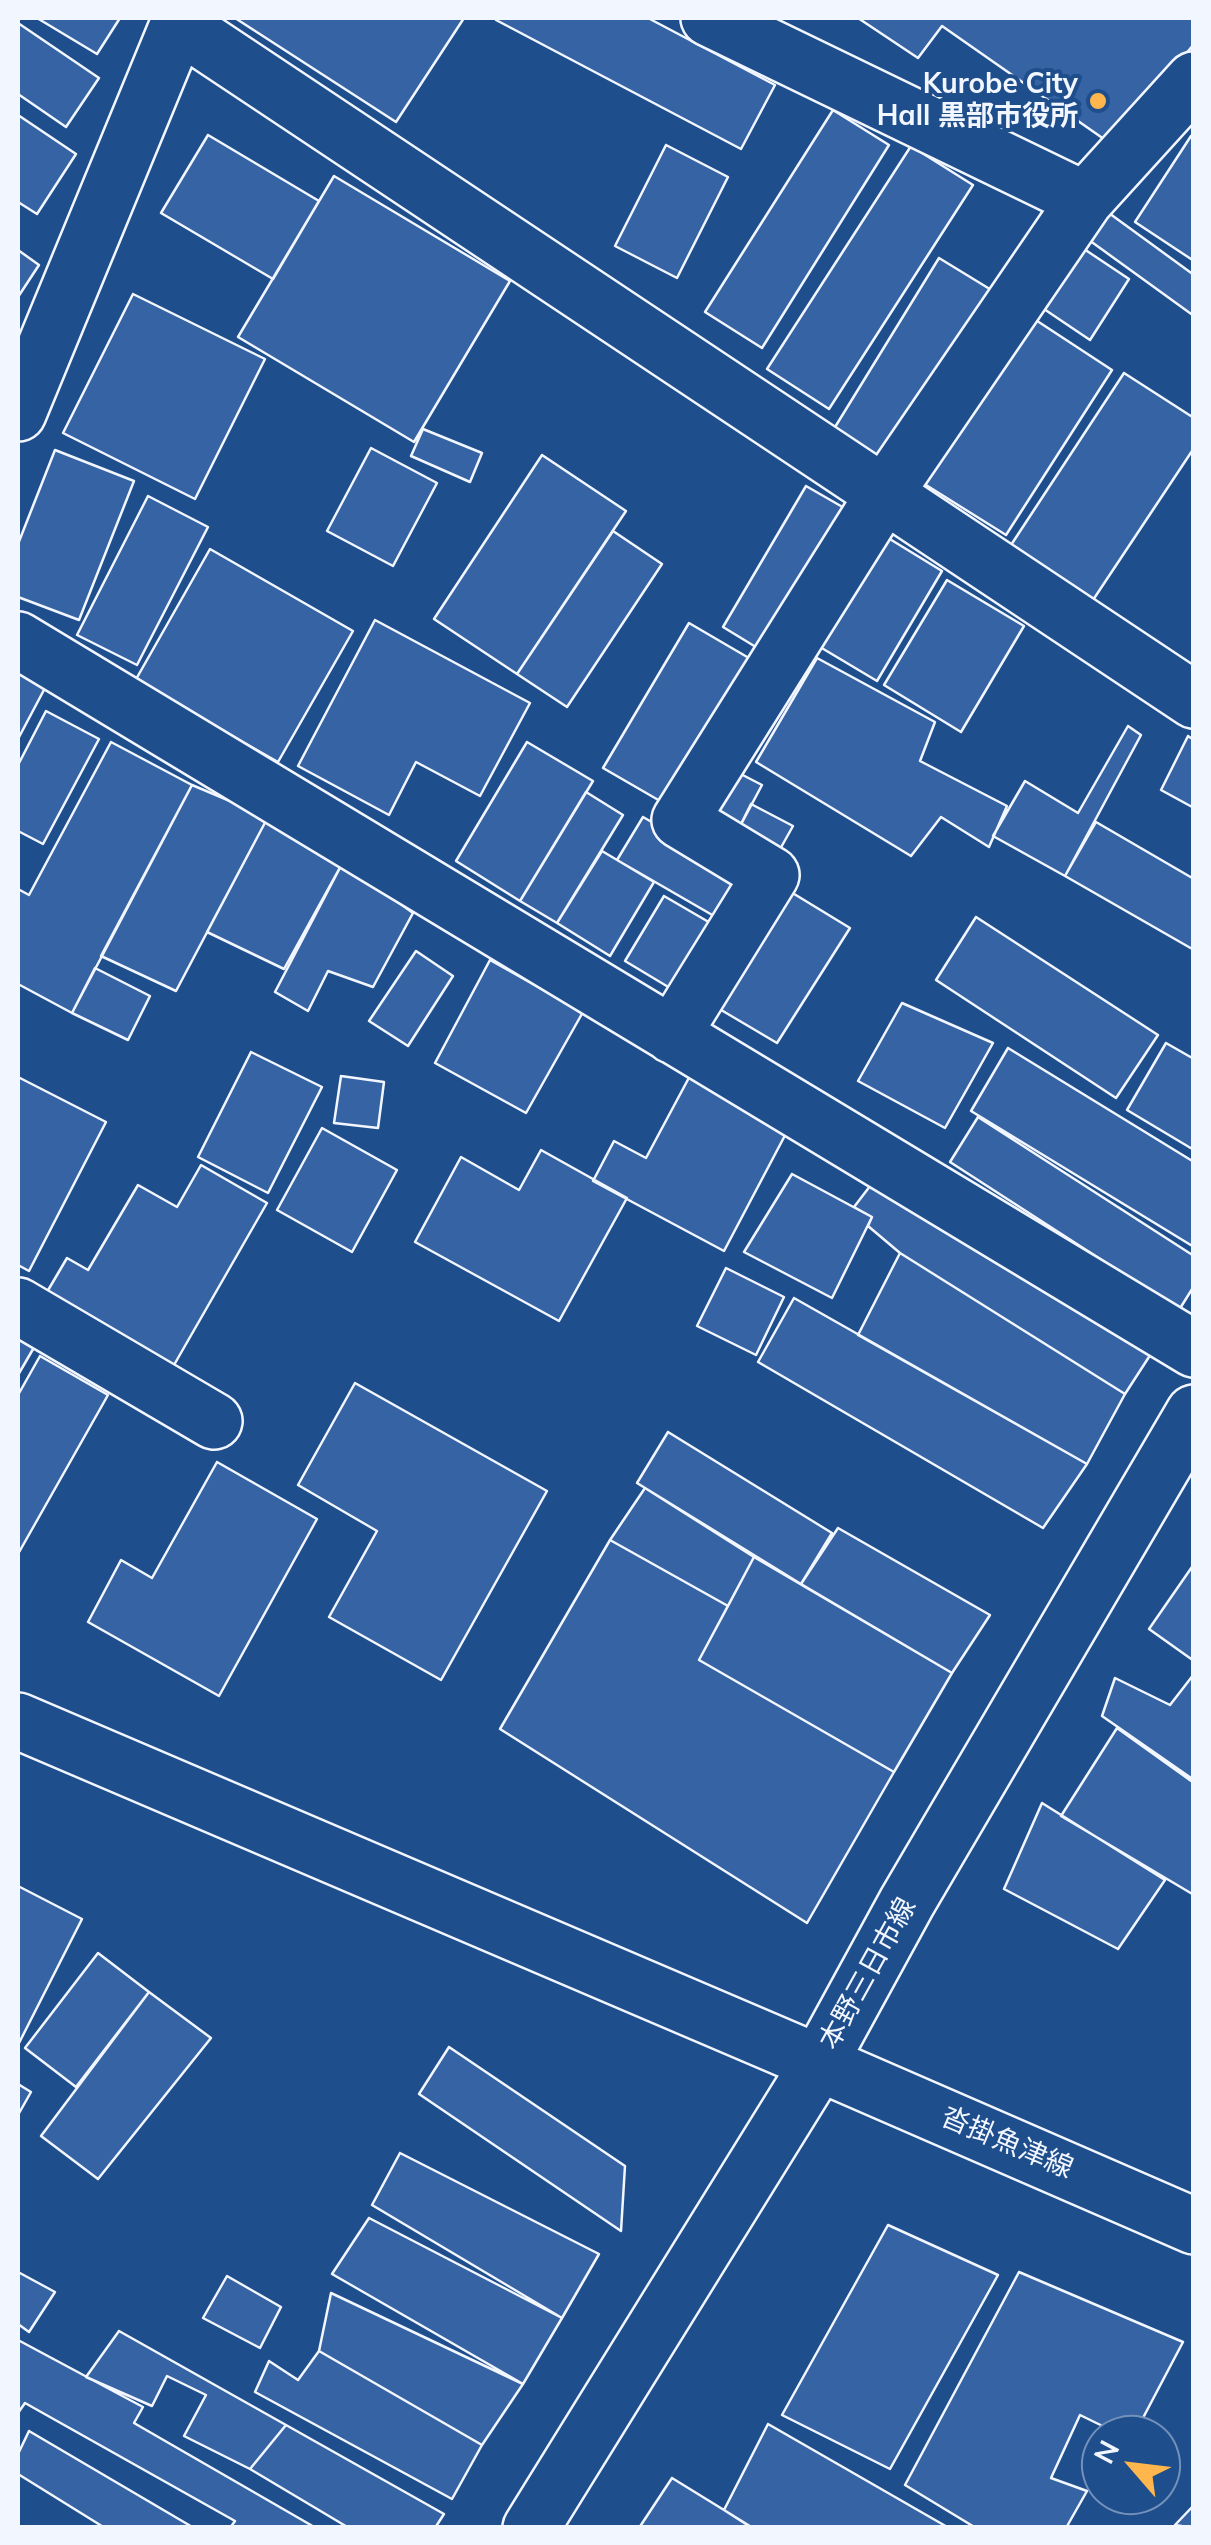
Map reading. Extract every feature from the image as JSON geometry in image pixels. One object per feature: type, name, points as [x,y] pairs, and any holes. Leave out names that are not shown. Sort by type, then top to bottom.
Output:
[{"type":"street","points":[[708,18],[1085,200]]},
{"type":"street","points":[[18,413],[180,21],[1194,700]]},
{"type":"street","points":[[672,1034],[771,875],[680,820],[885,493],[1085,200],[1194,80]]},
{"type":"street","points":[[18,640],[1194,1349]]},
{"type":"street","points":[[18,1306],[214,1421]]},
{"type":"street","name":"本野三日市線","points":[[531,2528],[819,2063],[907,1902],[1194,1413]]},
{"type":"street","name":"沓掛魚津線","points":[[18,1721],[1194,2226]]},
{"type":"building","points":[[37,18],[120,18],[97,54]]},
{"type":"building","points":[[235,18],[464,18],[396,122]]},
{"type":"building","points":[[497,18],[648,18],[775,85],[741,149]]},
{"type":"building","name":"Kurobe City Hall 黒部市役所","points":[[858,18],[1194,18],[1194,44],[1111,144],[942,26],[918,58]]},
{"type":"building","points":[[18,23],[99,78],[66,127],[18,94]]},
{"type":"building","points":[[833,110],[889,145],[762,348],[705,312]]},
{"type":"building","points":[[18,115],[76,154],[37,214],[18,202]]},
{"type":"building","points":[[208,135],[319,201],[273,279],[161,213]]},
{"type":"building","points":[[1191,136],[1194,138],[1194,261],[1135,222]]},
{"type":"building","points":[[666,145],[728,177],[677,278],[615,246]]},
{"type":"building","points":[[911,146],[973,185],[829,409],[767,369]]},
{"type":"building","points":[[334,176],[510,281],[414,442],[238,337]]},
{"type":"building","points":[[1102,208],[1194,275],[1194,316],[1082,235]]},
{"type":"building","points":[[1081,247],[1129,279],[1090,340],[1041,307]]},
{"type":"building","points":[[18,250],[39,265],[18,297]]},
{"type":"building","points":[[939,258],[993,291],[886,465],[832,432]]},
{"type":"building","points":[[133,294],[265,359],[195,499],[63,433]]},
{"type":"building","points":[[1025,313],[1112,370],[1006,535],[918,480]]},
{"type":"building","points":[[1124,373],[1194,418],[1194,448],[1093,600],[1011,545]]},
{"type":"building","points":[[423,429],[482,453],[470,482],[411,456]]},
{"type":"building","points":[[371,448],[437,483],[393,566],[327,531]]},
{"type":"building","points":[[55,450],[134,481],[79,620],[18,597],[18,544]]},
{"type":"building","points":[[542,455],[626,511],[517,674],[434,619]]},
{"type":"building","points":[[806,486],[853,513],[769,655],[723,627]]},
{"type":"building","points":[[148,496],[208,527],[137,665],[77,635]]},
{"type":"building","points":[[613,531],[662,564],[567,707],[517,674]]},
{"type":"building","points":[[880,533],[942,571],[877,681],[815,644]]},
{"type":"building","points":[[210,549],[353,631],[278,762],[135,681]]},
{"type":"building","points":[[947,580],[1024,626],[961,732],[884,685]]},
{"type":"building","points":[[375,620],[530,703],[480,796],[416,762],[389,815],[298,766]]},
{"type":"building","points":[[689,623],[754,661],[667,805],[603,768]]},
{"type":"building","points":[[817,658],[935,722],[920,761],[1007,806],[989,847],[941,817],[911,856],[756,762]]},
{"type":"building","points":[[18,673],[45,688],[18,739]]},
{"type":"building","points":[[46,711],[99,739],[43,844],[18,831],[18,765]]},
{"type":"building","points":[[1128,726],[1141,735],[1065,876],[993,836],[1025,781],[1078,813]]},
{"type":"building","points":[[1188,736],[1194,740],[1194,808],[1161,790]]},
{"type":"building","points":[[111,742],[192,785],[72,1013],[18,984],[18,889],[29,895]]},
{"type":"building","points":[[527,742],[593,781],[520,901],[456,861]]},
{"type":"building","points":[[733,770],[762,785],[738,830],[710,815]]},
{"type":"building","points":[[192,785],[268,817],[176,991],[101,956]]},
{"type":"building","points":[[586,792],[623,815],[557,923],[520,901]]},
{"type":"building","points":[[751,804],[793,826],[779,851],[738,830]]},
{"type":"building","points":[[268,817],[343,862],[284,969],[207,932]]},
{"type":"building","points":[[643,817],[739,872],[714,916],[617,860]]},
{"type":"building","points":[[1096,822],[1194,879],[1194,950],[1065,876]]},
{"type":"building","points":[[602,851],[654,882],[610,956],[557,923]]},
{"type":"building","points":[[343,862],[413,913],[373,987],[328,971],[308,1011],[275,992]]},
{"type":"building","points":[[786,889],[850,928],[777,1043],[711,1004]]},
{"type":"building","points":[[664,896],[719,928],[680,994],[625,961]]},
{"type":"building","points":[[976,917],[1158,1035],[1116,1098],[936,980]]},
{"type":"building","points":[[416,951],[453,976],[408,1046],[369,1021]]},
{"type":"building","points":[[490,960],[583,1012],[526,1113],[435,1063]]},
{"type":"building","points":[[95,968],[150,996],[128,1040],[72,1013]]},
{"type":"building","points":[[902,1003],[993,1043],[945,1128],[858,1081]]},
{"type":"building","points":[[1166,1043],[1194,1059],[1194,1150],[1127,1110]]},
{"type":"building","points":[[1008,1048],[1194,1162],[1194,1247],[971,1111]]},
{"type":"building","points":[[251,1052],[322,1087],[268,1193],[198,1157]]},
{"type":"building","points":[[692,1072],[791,1124],[724,1251],[593,1181],[614,1141],[646,1158]]},
{"type":"building","points":[[341,1076],[384,1082],[378,1128],[334,1123]]},
{"type":"building","points":[[18,1077],[106,1122],[29,1271],[18,1265]]},
{"type":"building","points":[[978,1117],[1194,1256],[1194,1286],[1179,1310],[950,1162]]},
{"type":"building","points":[[322,1128],[397,1170],[352,1252],[277,1210]]},
{"type":"building","points":[[541,1150],[627,1198],[559,1321],[415,1242],[461,1157],[519,1190]]},
{"type":"building","points":[[201,1165],[267,1203],[174,1365],[47,1292],[67,1258],[88,1270],[138,1185],[177,1207]]},
{"type":"building","points":[[792,1174],[872,1217],[832,1298],[744,1252]]},
{"type":"building","points":[[877,1177],[1158,1343],[1125,1394],[900,1253],[868,1226],[872,1217],[854,1207]]},
{"type":"building","points":[[900,1253],[1125,1394],[1087,1464],[858,1335]]},
{"type":"building","points":[[726,1268],[784,1297],[756,1355],[697,1326]]},
{"type":"building","points":[[794,1298],[1087,1464],[1043,1528],[758,1362]]},
{"type":"building","points":[[18,1335],[36,1344],[18,1375]]},
{"type":"building","points":[[40,1356],[108,1395],[18,1554],[18,1395]]},
{"type":"building","points":[[355,1383],[547,1491],[441,1680],[329,1617],[377,1531],[298,1485]]},
{"type":"building","points":[[668,1432],[832,1533],[801,1584],[637,1483]]},
{"type":"building","points":[[217,1462],[317,1519],[219,1696],[88,1622],[121,1560],[152,1578]]},
{"type":"building","points":[[645,1488],[754,1557],[728,1606],[610,1540]]},
{"type":"building","points":[[838,1528],[990,1615],[952,1673],[801,1584]]},
{"type":"building","points":[[610,1540],[728,1606],[699,1660],[894,1772],[807,1923],[500,1729]]},
{"type":"building","points":[[754,1557],[952,1673],[894,1772],[699,1660]]},
{"type":"building","points":[[1194,1564],[1194,1661],[1149,1629]]},
{"type":"building","points":[[1194,1674],[1194,1780],[1102,1716],[1115,1678],[1170,1705]]},
{"type":"building","points":[[1117,1728],[1194,1783],[1194,1895],[1061,1816]]},
{"type":"building","points":[[1042,1803],[1165,1880],[1118,1949],[1004,1889]]},
{"type":"building","points":[[18,1886],[82,1919],[18,2045]]},
{"type":"building","points":[[98,1953],[149,1992],[76,2087],[25,2048]]},
{"type":"building","points":[[149,1992],[211,2038],[98,2179],[41,2136]]},
{"type":"building","points":[[449,2047],[625,2166],[621,2231],[419,2094]]},
{"type":"building","points":[[18,2084],[31,2092],[18,2115]]},
{"type":"building","points":[[400,2153],[599,2254],[562,2318],[372,2205]]},
{"type":"building","points":[[369,2218],[562,2318],[523,2384],[332,2274]]},
{"type":"building","points":[[888,2225],[998,2275],[890,2469],[782,2415]]},
{"type":"building","points":[[18,2272],[55,2292],[29,2332],[18,2324]]},
{"type":"building","points":[[1019,2272],[1183,2342],[1145,2415],[1080,2415],[1051,2478],[1081,2489],[1081,2502],[1066,2528],[976,2528],[905,2485]]},
{"type":"building","points":[[227,2276],[281,2307],[260,2348],[203,2318]]},
{"type":"building","points":[[331,2293],[523,2384],[482,2445],[319,2351]]},
{"type":"building","points":[[119,2331],[286,2425],[250,2469],[184,2436],[206,2395],[167,2376],[152,2406],[86,2377]]},
{"type":"building","points":[[18,2340],[143,2407],[134,2423],[316,2528],[230,2528],[235,2521],[25,2403],[18,2413]]},
{"type":"building","points":[[319,2351],[482,2445],[452,2499],[255,2392],[269,2361],[298,2380]]},
{"type":"building","points":[[768,2424],[949,2528],[753,2528],[724,2510]]},
{"type":"building","points":[[286,2425],[444,2514],[435,2528],[349,2528],[250,2469]]},
{"type":"building","points":[[29,2431],[194,2528],[105,2528],[18,2474],[18,2454]]},
{"type":"building","points":[[672,2478],[724,2510],[752,2528],[639,2528]]},
{"type":"building","points":[[1194,2505],[1194,2528],[1175,2525]]},
{"type":"place","name":"Kurobe City Hall 黒部市役所","points":[[1098,101]]}]
